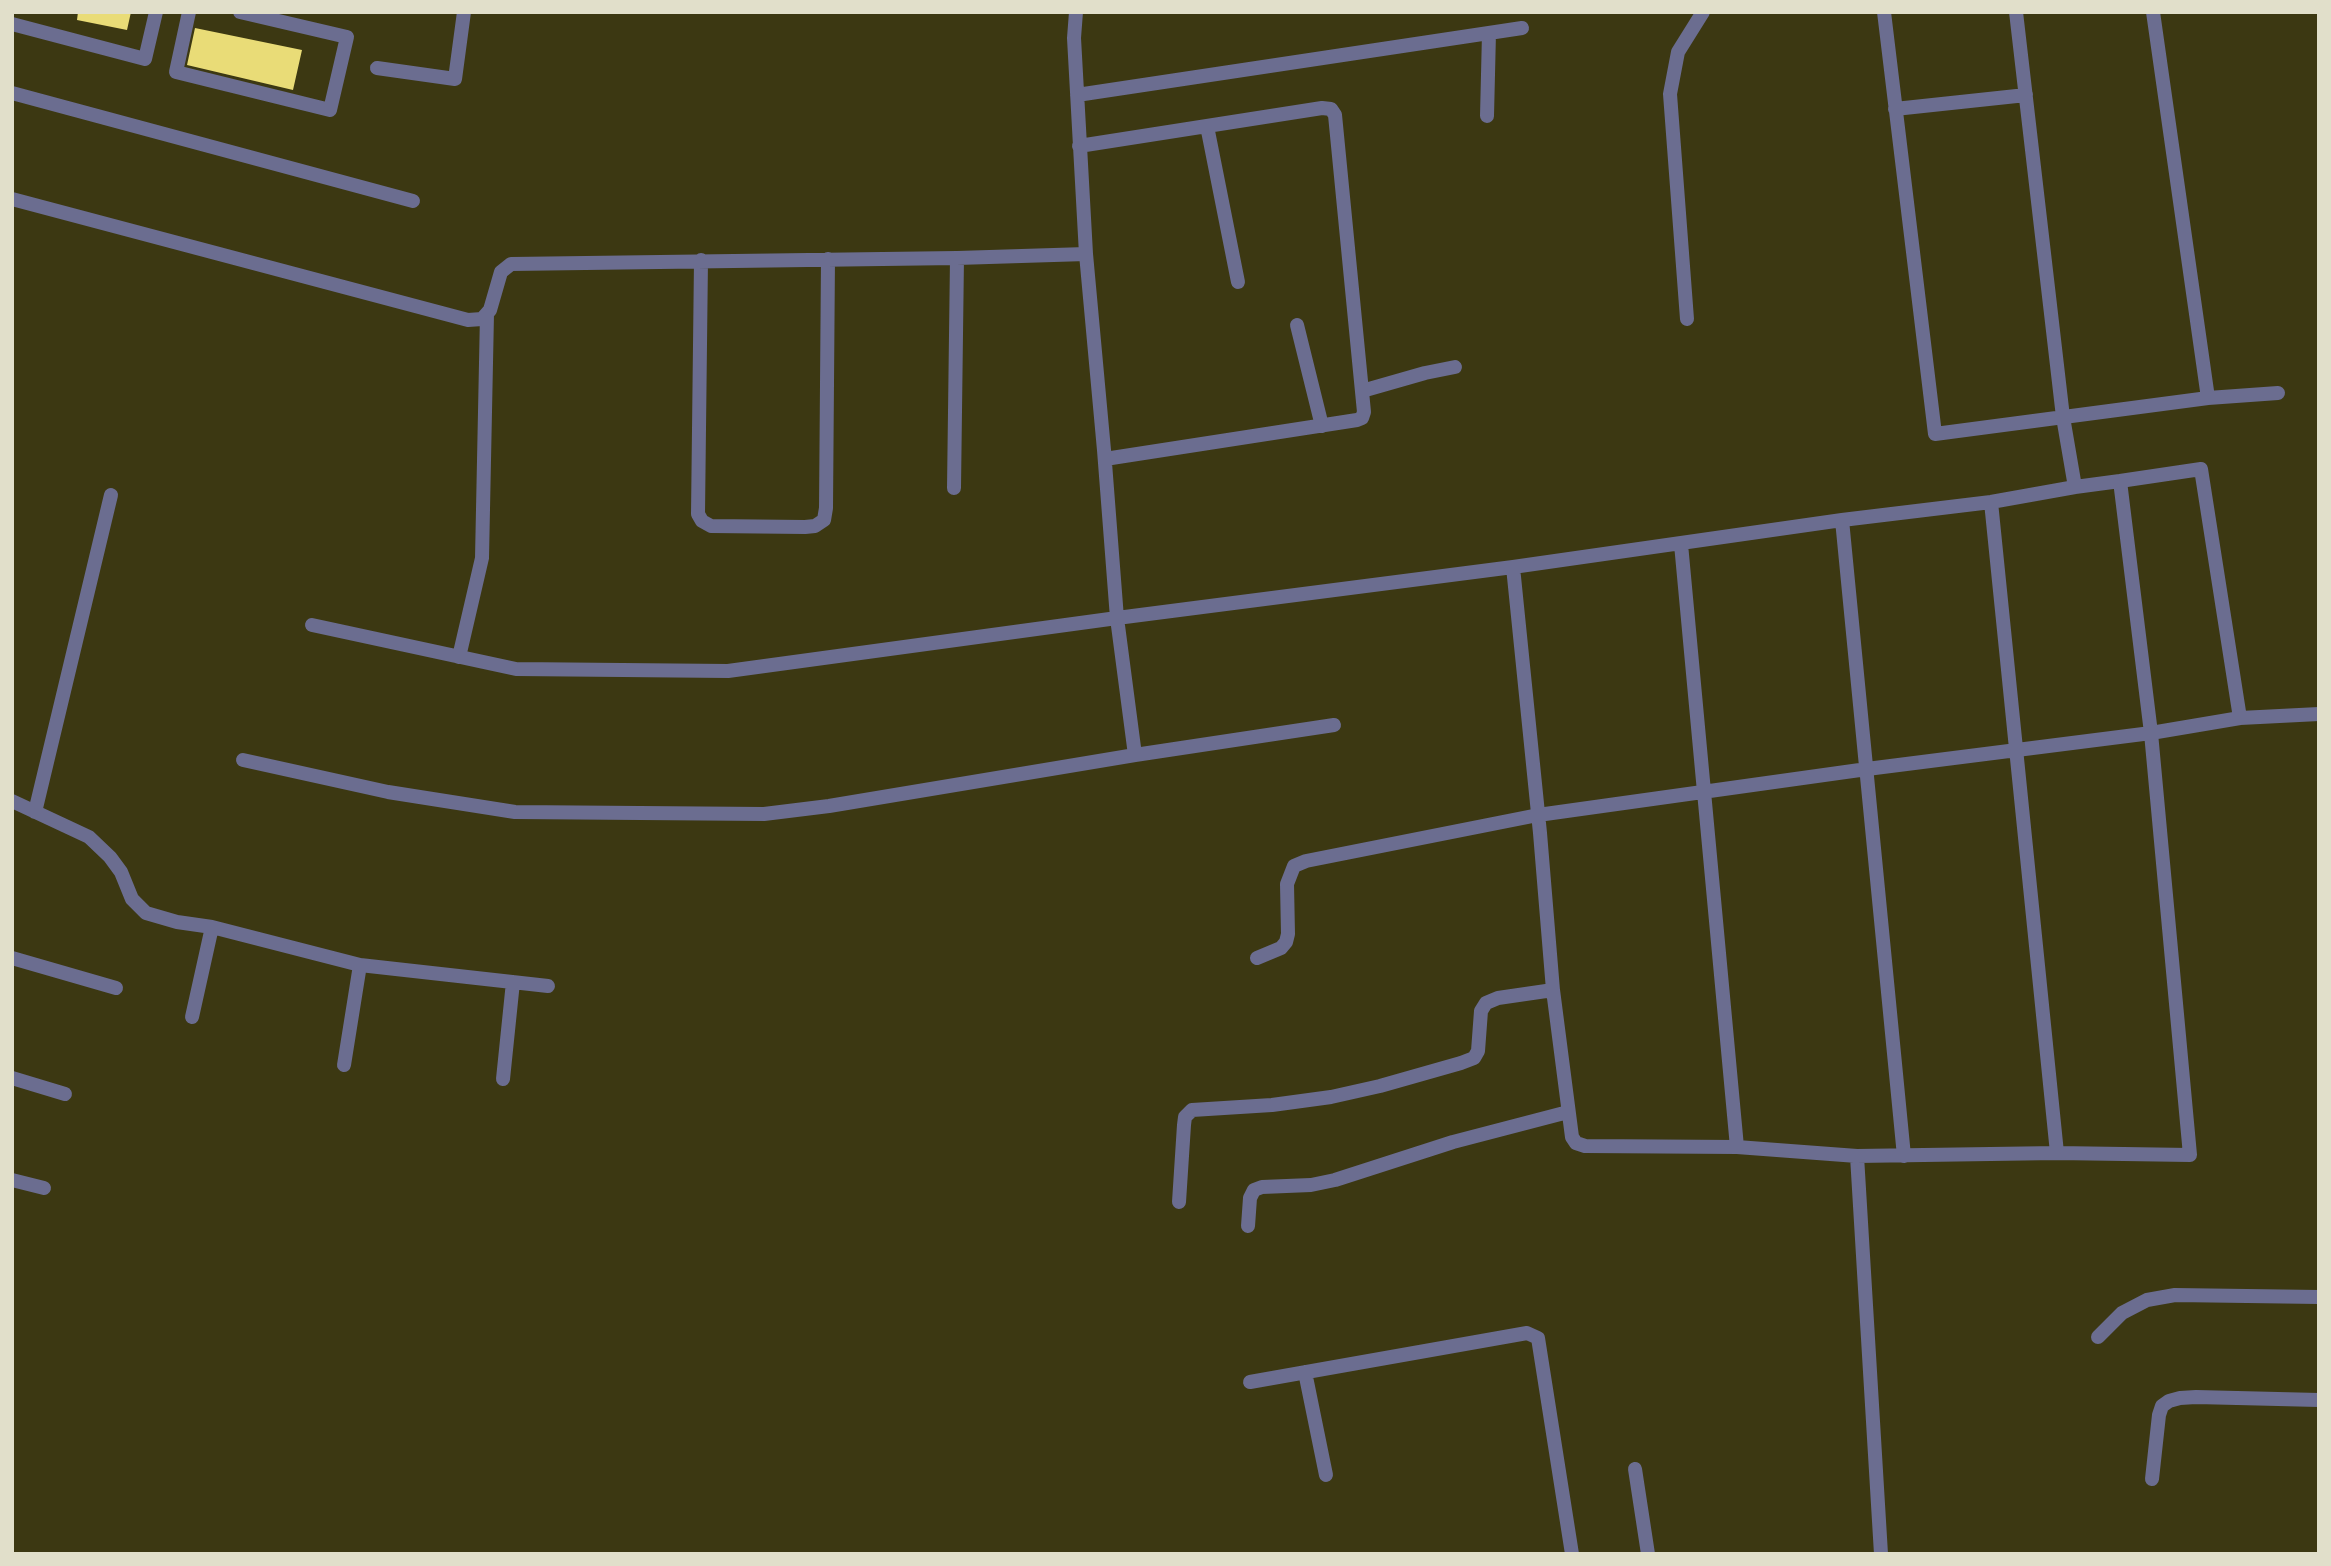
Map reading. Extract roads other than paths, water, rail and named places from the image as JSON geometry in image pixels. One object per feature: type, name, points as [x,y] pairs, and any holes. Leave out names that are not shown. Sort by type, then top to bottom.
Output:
[{"type":"street","points":[[12,24],[145,59],[156,12]]},
{"type":"street","points":[[189,12],[176,72],[330,110],[347,37],[240,12]]},
{"type":"street","points":[[377,68],[455,79],[464,12]]},
{"type":"street","points":[[1076,12],[1074,38],[1086,254],[1116,618],[1135,755]]},
{"type":"street","points":[[1687,319],[1670,94],[1678,51],[1703,12]]},
{"type":"street","points":[[1884,12],[1935,434],[2208,398],[2278,393]]},
{"type":"street","points":[[2016,12],[2063,417],[2075,487]]},
{"type":"street","points":[[2153,12],[2208,398]]},
{"type":"street","points":[[1077,95],[1522,28]]},
{"type":"street","points":[[1487,116],[1489,33]]},
{"type":"street","points":[[12,93],[413,201]]},
{"type":"street","points":[[1895,109],[2026,95]]},
{"type":"street","points":[[1079,146],[1322,108],[1331,109],[1335,115],[1362,391],[1362,418],[1105,459]]},
{"type":"street","points":[[1207,126],[1238,282]]},
{"type":"street","points":[[12,199],[468,320],[482,319],[490,310],[501,272],[511,264],[1086,254]]},
{"type":"street","points":[[954,488],[957,258]]},
{"type":"street","points":[[701,260],[698,514],[702,521],[711,526],[805,527],[815,526],[824,520],[828,259]]},
{"type":"street","points":[[459,657],[482,558],[486,314]]},
{"type":"street","points":[[1297,325],[1322,426]]},
{"type":"street","points":[[1362,391],[1455,367]]},
{"type":"street","points":[[312,625],[516,669],[728,671],[1992,502],[2201,469],[2240,718]]},
{"type":"street","points":[[1513,567],[1553,990],[1568,1112],[1572,1137],[1576,1143],[1585,1146],[1737,1147],[1857,1156],[2057,1153],[2190,1156],[2151,733],[2120,481]]},
{"type":"street","points":[[35,812],[111,495]]},
{"type":"street","points":[[1992,502],[2057,1153]]},
{"type":"street","points":[[1842,520],[1904,1156]]},
{"type":"street","points":[[1681,544],[1737,1147]]},
{"type":"street","points":[[1257,958],[1286,942],[1287,884],[1294,866],[1306,861],[1538,815],[2151,733],[2240,718],[2319,714]]},
{"type":"street","points":[[243,760],[388,792],[515,813],[764,814],[829,806],[1334,725]]},
{"type":"street","points":[[12,800],[89,837],[110,857],[121,872],[132,899],[146,913],[360,965],[548,986]]},
{"type":"street","points":[[192,1017],[212,928]]},
{"type":"street","points":[[12,958],[116,988]]},
{"type":"street","points":[[344,1065],[360,965]]},
{"type":"street","points":[[503,1079],[513,982]]},
{"type":"street","points":[[1179,1202],[1185,1117],[1192,1110],[1272,1105],[1331,1097],[1461,1063],[1474,1058],[1478,1051],[1481,1011],[1486,1003],[1498,998],[1553,990]]},
{"type":"street","points":[[12,1078],[65,1094]]},
{"type":"street","points":[[1248,1226],[1250,1198],[1254,1190],[1262,1187],[1311,1185],[1335,1180],[1454,1142],[1568,1112]]},
{"type":"street","points":[[1857,1156],[1881,1554]]},
{"type":"street","points":[[12,1180],[44,1188]]},
{"type":"street","points":[[2098,1337],[2122,1313],[2147,1300],[2175,1295],[2319,1297]]},
{"type":"street","points":[[1250,1382],[1527,1333],[1538,1338],[1572,1554]]},
{"type":"street","points":[[1305,1372],[1326,1475]]},
{"type":"street","points":[[2152,1479],[2160,1415],[2162,1406],[2169,1401],[2188,1397],[2319,1401]]},
{"type":"street","points":[[1635,1469],[1648,1554]]}]
